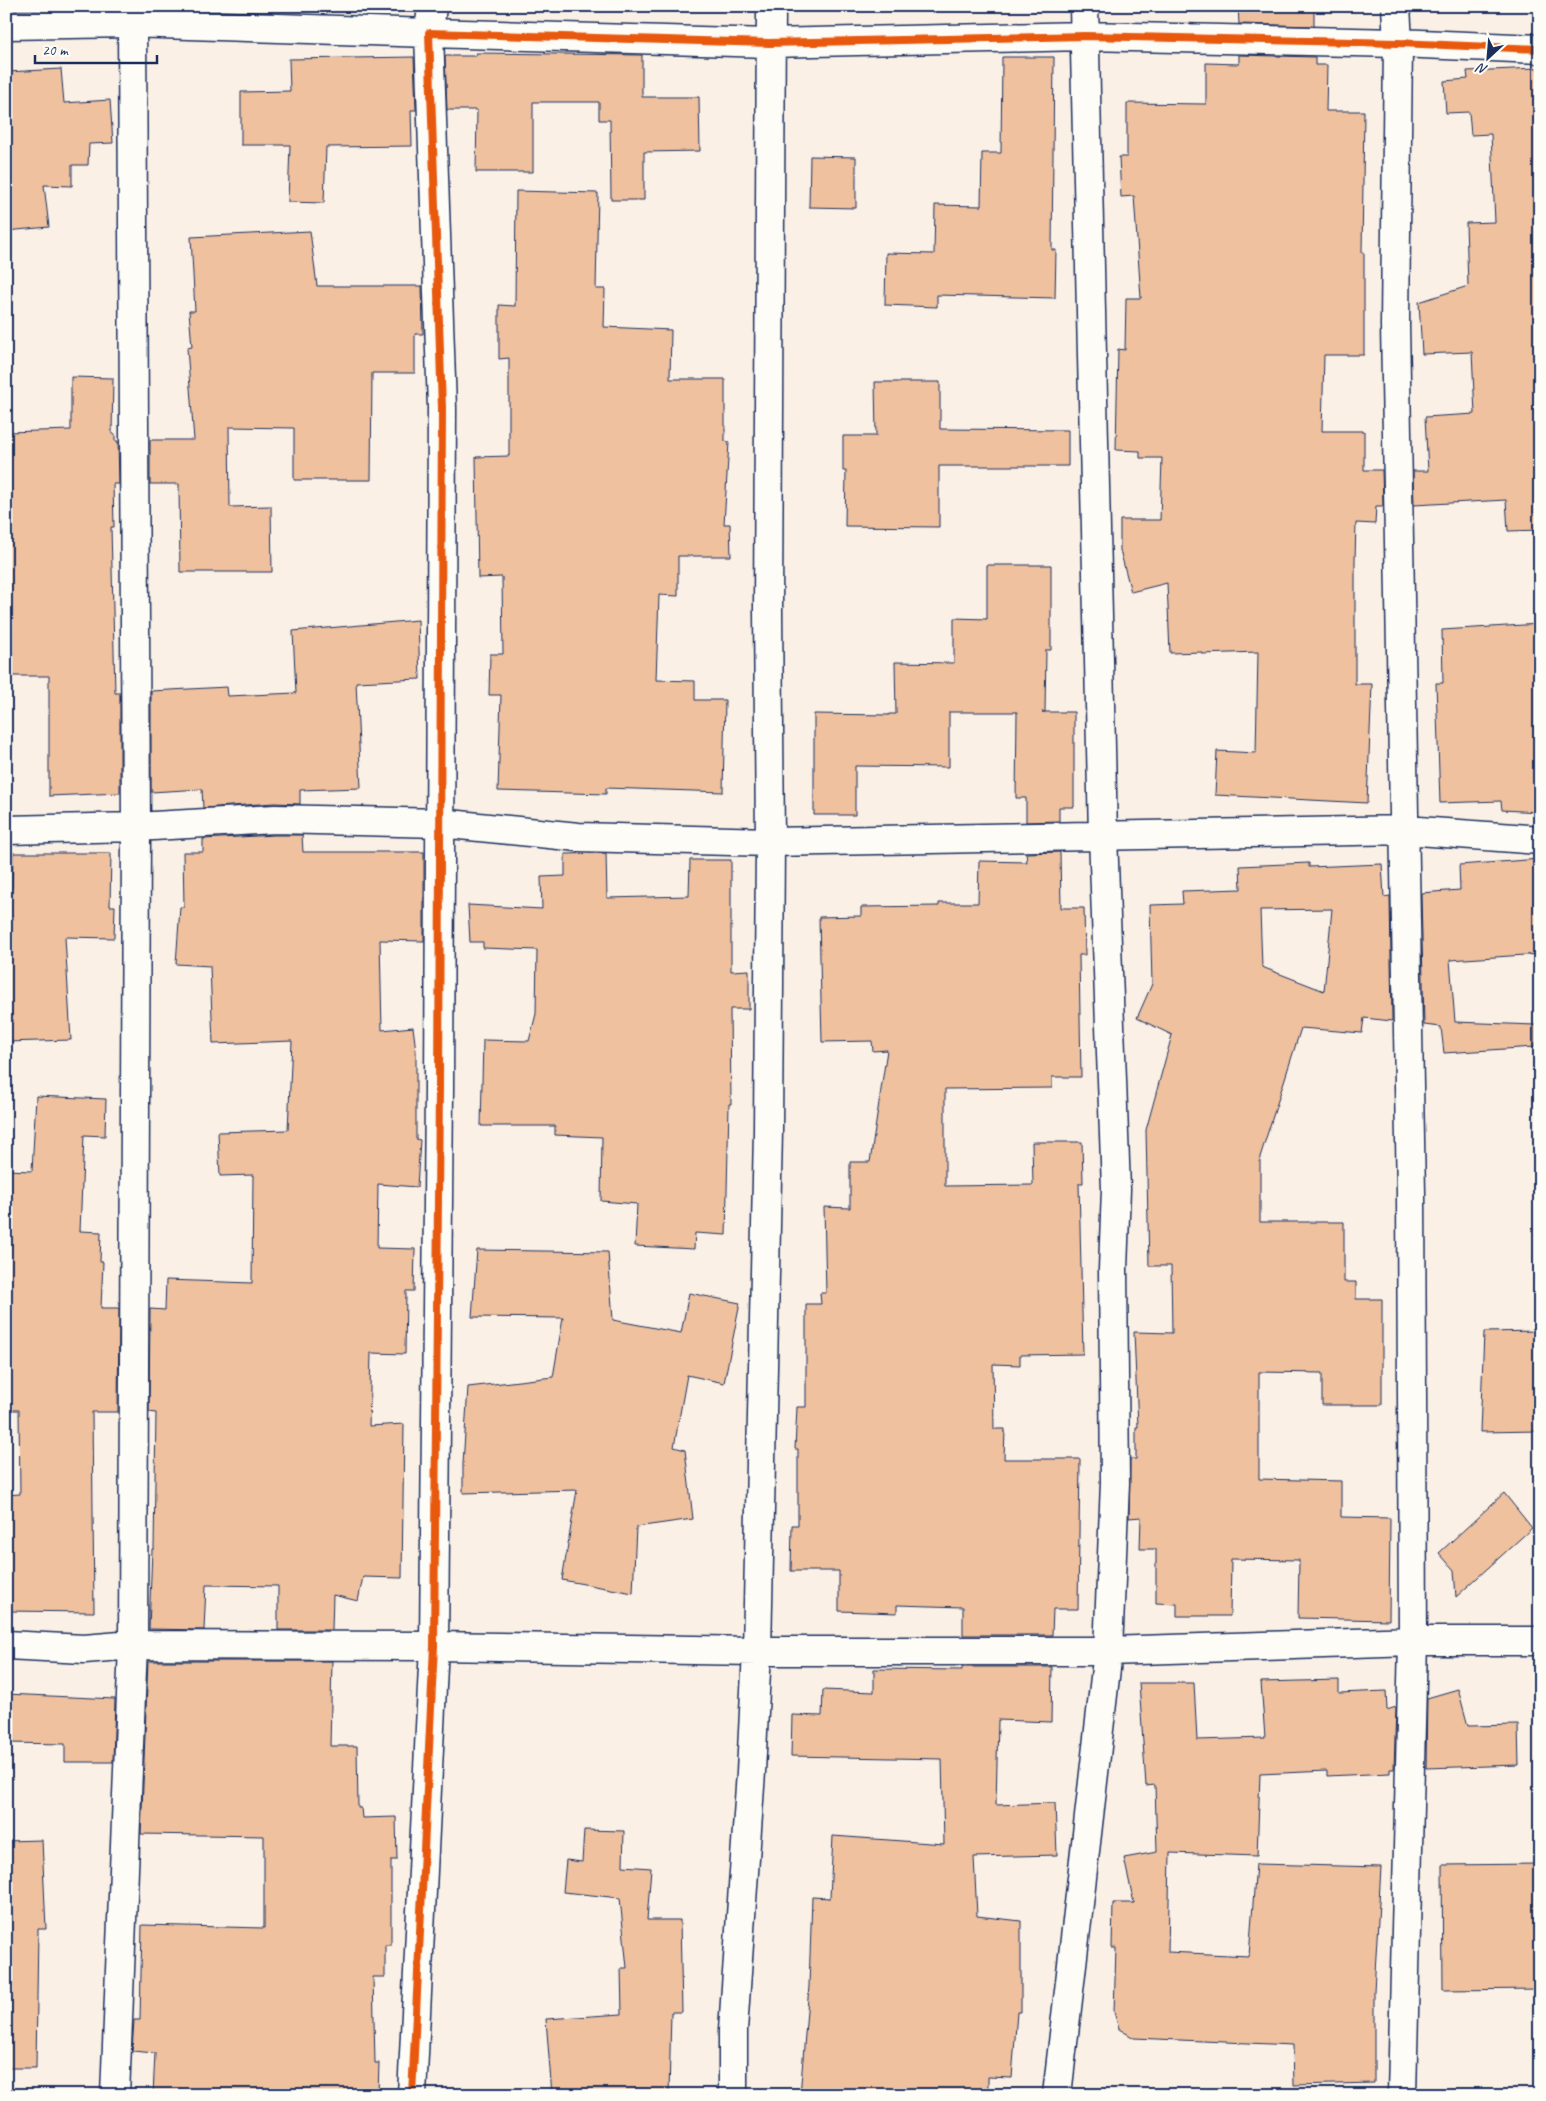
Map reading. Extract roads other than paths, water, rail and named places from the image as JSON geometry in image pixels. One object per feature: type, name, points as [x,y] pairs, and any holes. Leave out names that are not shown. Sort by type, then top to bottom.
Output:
[{"type":"street","points":[[412,2095],[434,1646],[442,408],[429,33],[432,6]]},
{"type":"street","points":[[733,2095],[734,2030],[751,1772],[756,1651],[768,1131],[770,6]]},
{"type":"street","points":[[1057,2095],[1108,1651],[1115,1484],[1114,1270],[1116,1189],[1103,835],[1084,6]]},
{"type":"street","points":[[1396,6],[1398,43],[1395,325],[1411,1204],[1413,1641],[1402,2095]]},
{"type":"street","points":[[115,2095],[133,1645],[136,827],[132,23]]},
{"type":"street","points":[[6,25],[132,23],[769,43],[1085,36],[1398,43],[1540,49]]},
{"type":"street","points":[[6,830],[136,827],[275,819],[440,823],[578,837],[770,842],[1405,830],[1540,840]]},
{"type":"street","points":[[6,1644],[84,1649],[133,1645],[434,1646],[756,1651],[1108,1651],[1413,1641],[1540,1641]]}]
